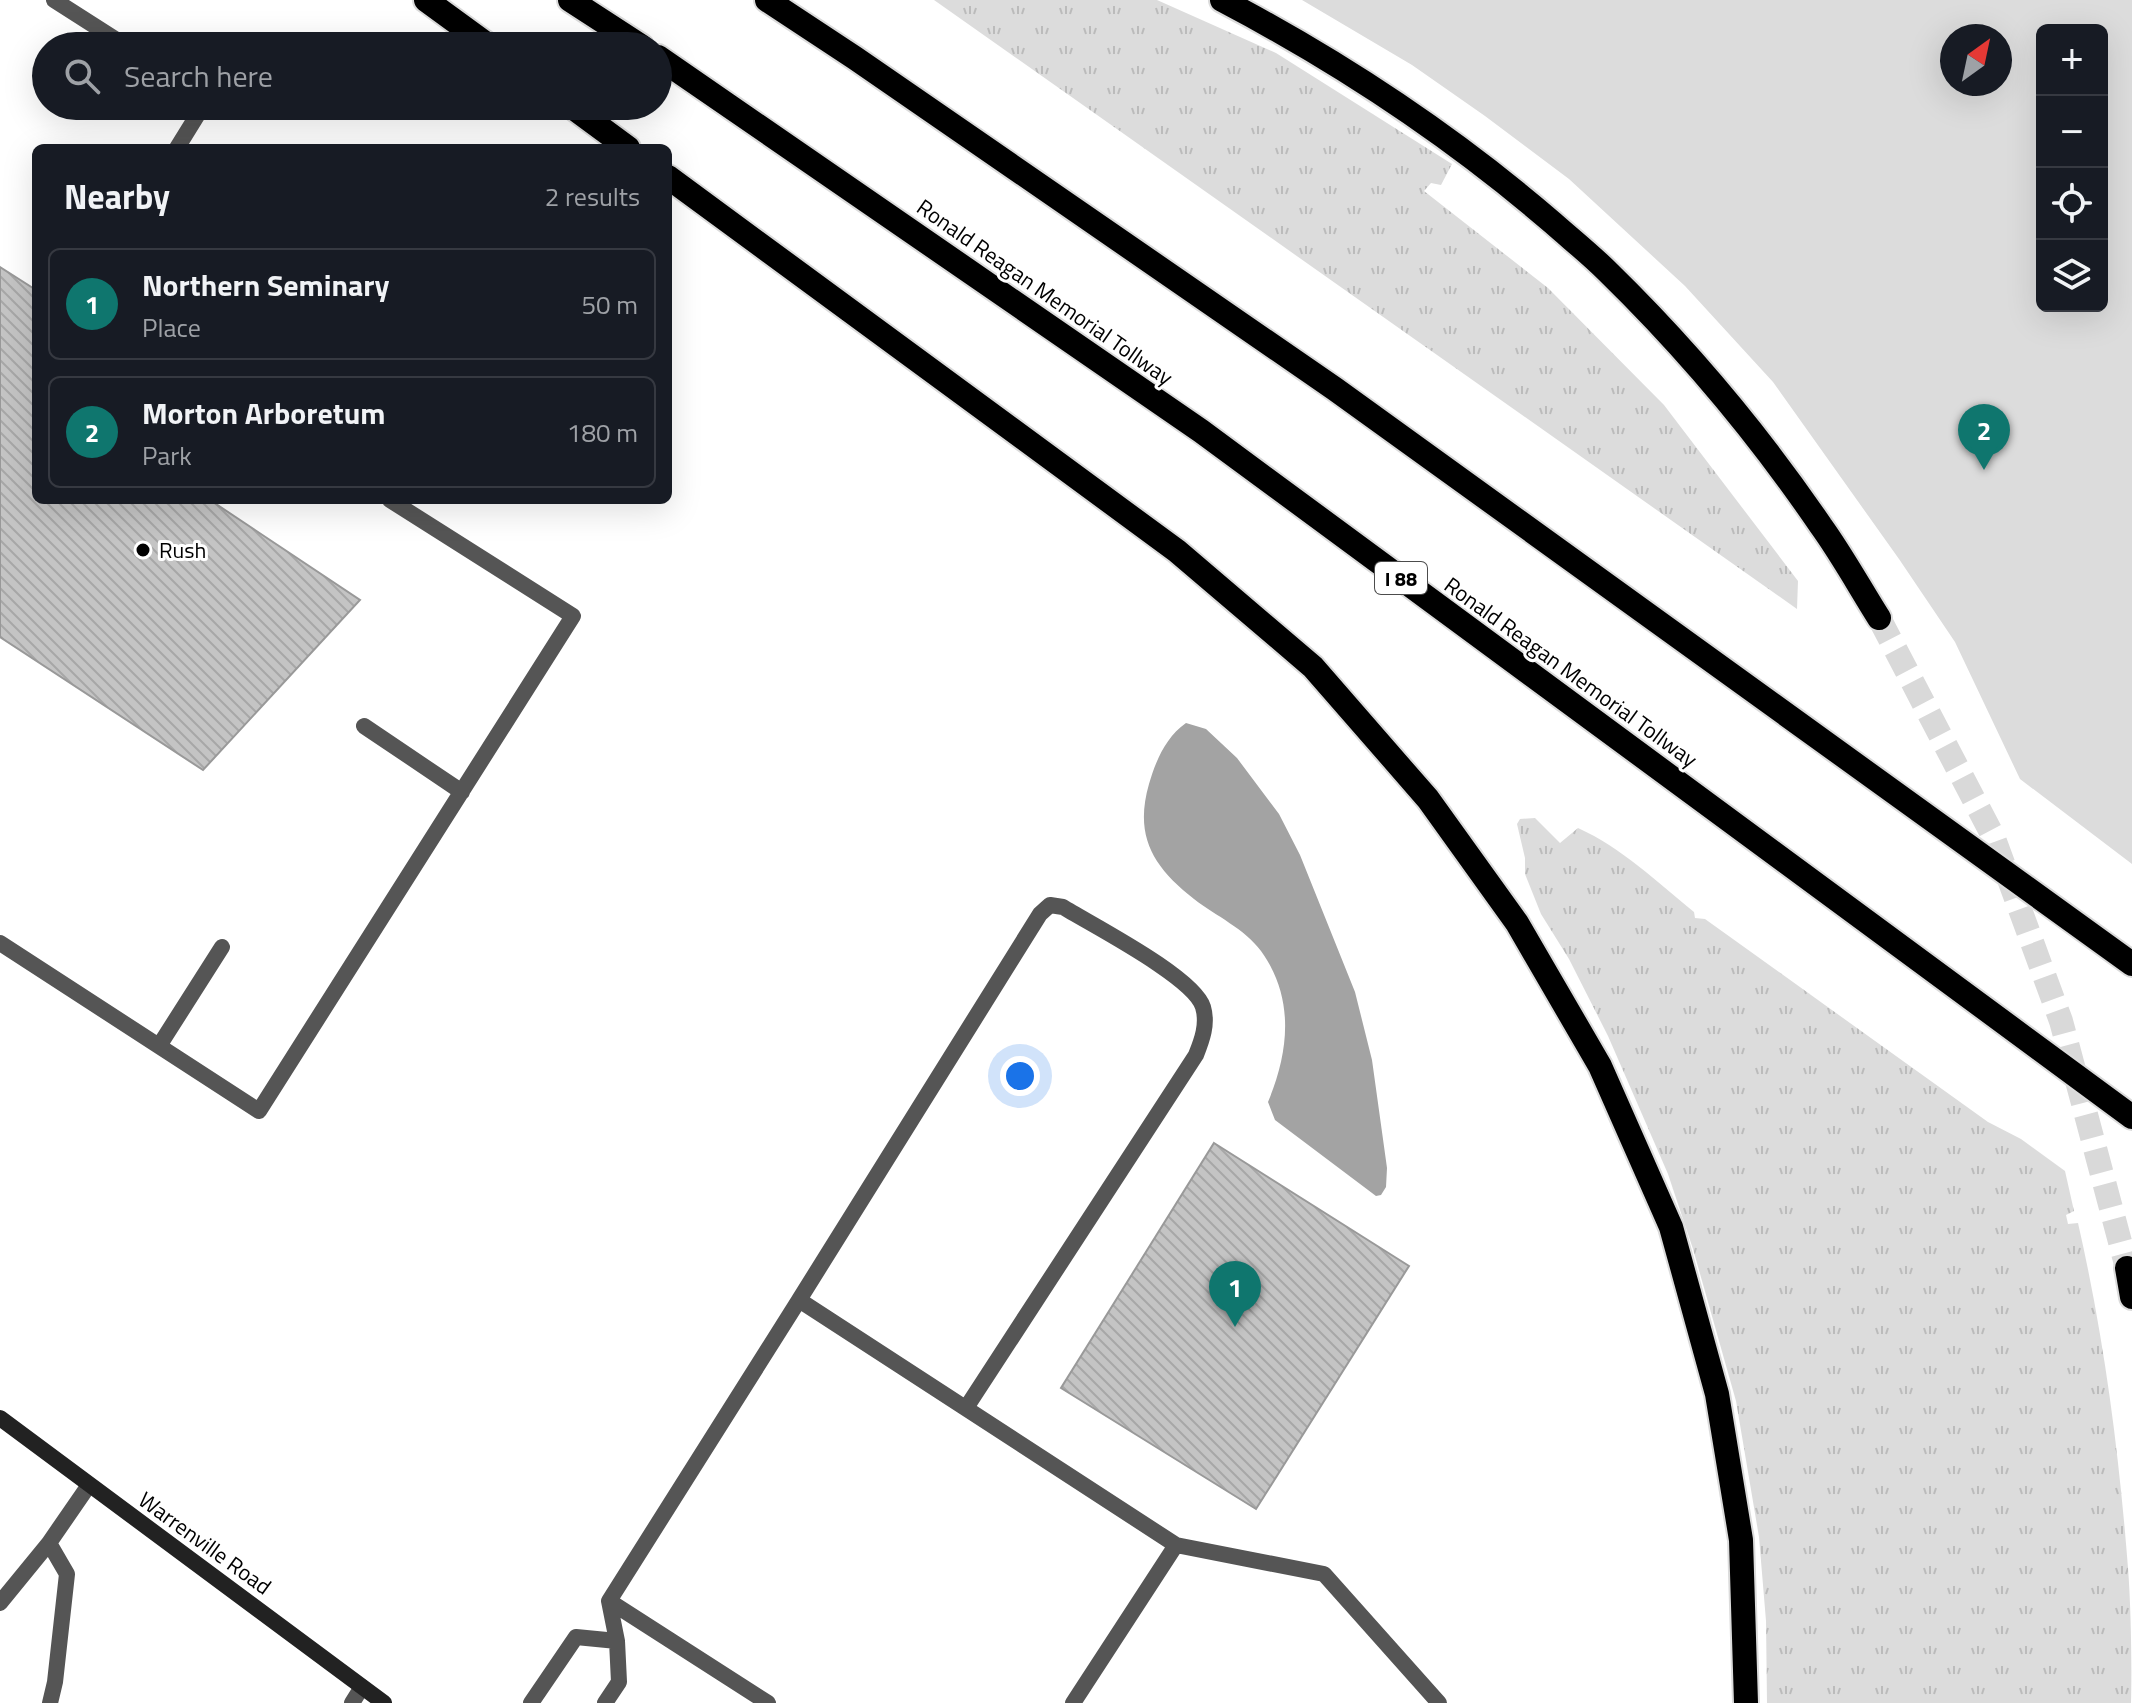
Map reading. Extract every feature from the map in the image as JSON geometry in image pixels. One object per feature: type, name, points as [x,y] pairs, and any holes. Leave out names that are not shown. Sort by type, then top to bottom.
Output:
[{"type":"highway","points":[[426,0],[470,32]]},
{"type":"highway","points":[[570,0],[619,32]]},
{"type":"highway","points":[[767,0],[1335,389],[2132,964]]},
{"type":"highway","points":[[1222,0],[1288,35],[1400,105],[1508,184],[1606,269],[1683,351],[1756,438],[1822,527],[1879,618]]},
{"type":"highway","name":"Ronald Reagan Memorial Tollway","points":[[672,67],[1201,431],[2132,1117]]},
{"type":"highway","points":[[590,120],[623,144]]},
{"type":"highway","points":[[672,180],[1177,551],[1313,667],[1428,799],[1517,923],[1600,1066],[1671,1227],[1717,1394],[1741,1540],[1746,1700]]},
{"type":"highway","points":[[2127,1268],[2132,1297]]},
{"type":"main road","name":"Warrenville Road","points":[[0,1418],[384,1703]]},
{"type":"lane","points":[[54,0],[104,32]]},
{"type":"lane","points":[[179,144],[194,120]]},
{"type":"lane","points":[[0,943],[259,1111],[573,616],[396,504]]},
{"type":"lane","points":[[364,726],[462,792]]},
{"type":"lane","points":[[605,1703],[619,1682],[617,1641],[609,1601],[1040,914],[1050,905],[1063,907],[1184,983],[1198,996],[1205,1017],[1204,1035],[1196,1055],[966,1408]]},
{"type":"lane","points":[[159,1046],[222,947]]},
{"type":"lane","points":[[799,1300],[1176,1545],[1324,1574],[1439,1703]]},
{"type":"lane","points":[[0,1603],[49,1543],[89,1485]]},
{"type":"lane","points":[[49,1543],[67,1574],[50,1703]]},
{"type":"lane","points":[[1073,1703],[1176,1545]]},
{"type":"lane","points":[[609,1601],[768,1703]]},
{"type":"lane","points":[[531,1703],[576,1637],[617,1641]]},
{"type":"lane","points":[[352,1703],[362,1687]]},
{"type":"green space","points":[[934,0],[1157,0],[1276,53],[1452,164],[1441,185],[1431,183],[1424,191],[1548,288],[1664,405],[1798,581],[1797,609]]},
{"type":"green space","points":[[1302,0],[2132,0],[2132,864],[2020,779],[1955,642],[1773,382],[1685,286],[1569,179],[1412,65]]},
{"type":"green space","points":[[1535,818],[1560,843],[1578,828],[1609,845],[1694,912],[1695,918],[1705,919],[1988,1122],[2021,1139],[2065,1171],[2074,1211],[2066,1215],[2068,1224],[2078,1223],[2096,1309],[2115,1438],[2129,1583],[2131,1703],[1767,1703],[1766,1621],[1759,1537],[1736,1401],[1693,1249],[1668,1174],[1608,1036],[1569,959],[1541,914],[1525,874],[1525,858],[1517,824],[1520,819]]},
{"type":"shaded area","points":[[1186,723],[1206,729],[1237,758],[1279,814],[1300,855],[1355,992],[1372,1060],[1387,1168],[1386,1187],[1381,1195],[1376,1196],[1275,1120],[1268,1102],[1281,1064],[1285,1025],[1284,1006],[1272,969],[1247,936],[1180,887],[1150,849],[1144,819],[1149,784],[1163,750]]},
{"type":"building","name":"Rush","points":[[0,267],[32,287],[32,504],[216,504],[360,600],[203,770],[0,637]]},
{"type":"building","points":[[1214,1143],[1409,1266],[1256,1509],[1061,1388]]},
{"type":"tunnel","points":[[1879,618],[1993,836],[2061,1021],[2127,1268]]},
{"type":"place","name":"Morton Arboretum","points":[[1984,470]]},
{"type":"place","name":"Rush","points":[[143,550]]},
{"type":"place","name":"Northern Seminary","points":[[1235,1327]]}]
